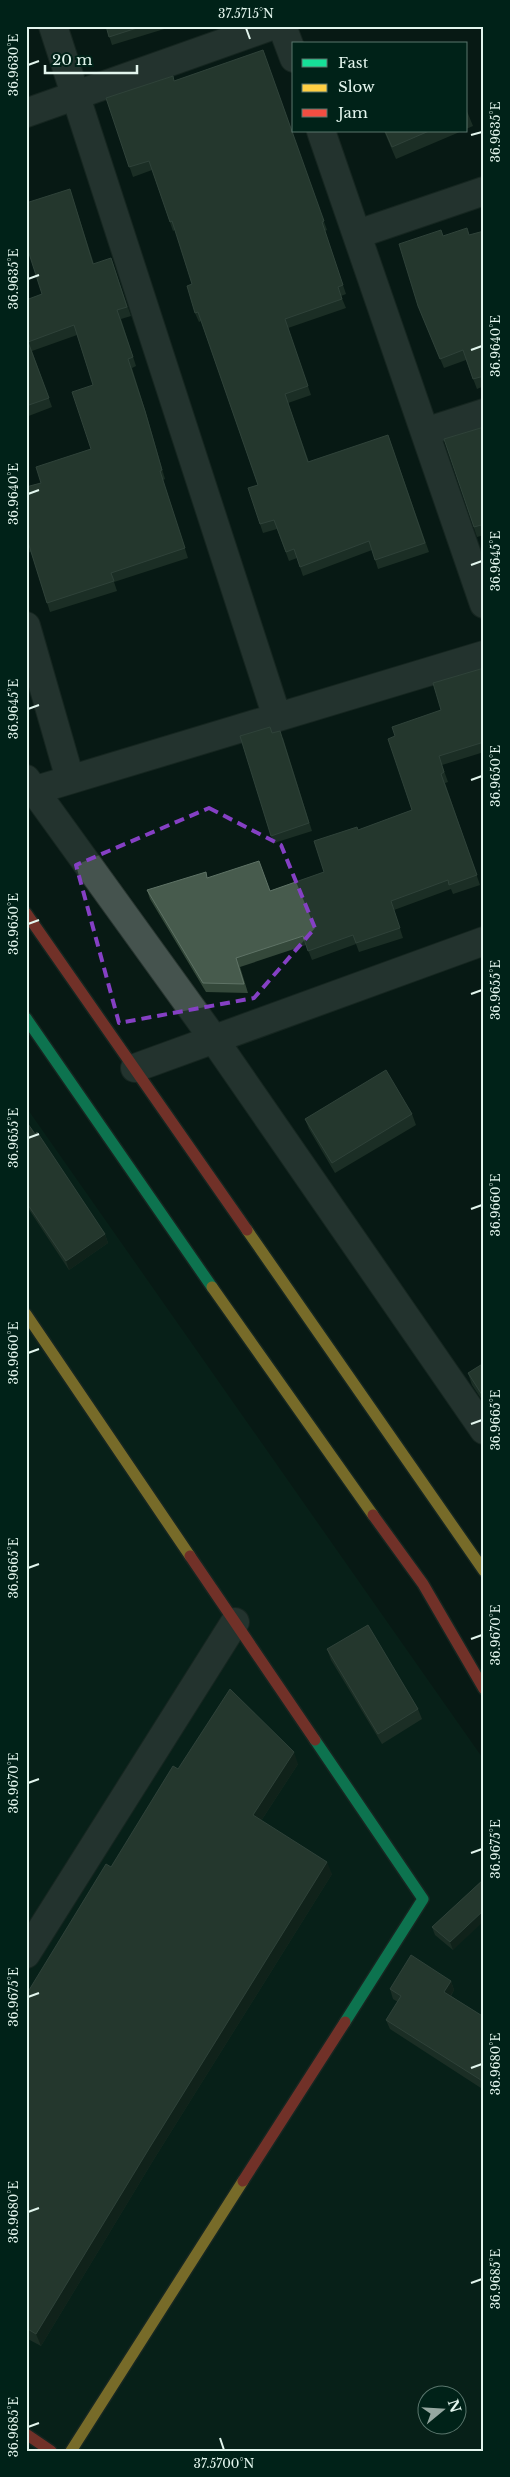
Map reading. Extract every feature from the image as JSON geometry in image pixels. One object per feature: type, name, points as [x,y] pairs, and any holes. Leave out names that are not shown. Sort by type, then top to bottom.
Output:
[{"type":"main road","points":[[26,913],[484,1571]]},
{"type":"main road","points":[[26,1018],[285,1394],[423,1584],[484,1689]]},
{"type":"main road","points":[[26,1314],[423,1899],[55,2450],[26,2434]]},
{"type":"street","points":[[52,26],[76,94],[277,717]]},
{"type":"street","points":[[26,113],[271,26]]},
{"type":"street","points":[[282,26],[292,53]]},
{"type":"street","points":[[320,132],[358,234],[484,604]]},
{"type":"street","points":[[358,234],[484,191]]},
{"type":"street","points":[[425,432],[484,413]]},
{"type":"street","points":[[26,626],[70,779]]},
{"type":"street","points":[[484,655],[70,779],[29,787],[213,1038],[484,1430]]},
{"type":"street","points":[[135,1068],[213,1038],[482,943]]},
{"type":"street","points":[[26,1954],[235,1622]]},
{"type":"highlighted area","points":[[209,808],[281,845],[315,928],[254,998],[119,1023],[97,936],[76,865]]},
{"type":"shaded area","points":[[26,1107],[484,1760],[484,2451],[26,2451]]},
{"type":"building","points":[[106,26],[143,26],[109,37]]},
{"type":"building","points":[[263,50],[324,221],[322,222],[343,285],[338,287],[342,299],[285,319],[308,386],[285,394],[308,462],[388,435],[425,543],[375,560],[369,541],[300,567],[294,549],[286,552],[274,520],[260,524],[248,488],[258,485],[198,312],[195,313],[187,286],[192,284],[172,221],[170,222],[149,161],[129,167],[106,98],[173,76],[174,81]]},
{"type":"building","points":[[385,132],[427,132],[392,147]]},
{"type":"building","points":[[70,189],[93,264],[111,258],[127,307],[117,310],[133,357],[128,359],[162,470],[160,471],[185,548],[111,573],[114,581],[47,603],[28,542],[26,543],[26,487],[41,483],[36,467],[91,449],[72,392],[93,385],[74,325],[28,342],[49,398],[26,406],[26,300],[42,294],[26,244],[26,203]]},
{"type":"building","points":[[467,228],[469,235],[484,231],[484,376],[473,379],[463,350],[440,359],[418,306],[399,244],[441,230],[443,236]]},
{"type":"building","points":[[484,427],[484,535],[481,525],[474,527],[444,439]]},
{"type":"building","points":[[484,668],[484,742],[439,756],[444,772],[441,774],[477,875],[449,885],[448,880],[391,901],[400,928],[356,943],[353,935],[308,951],[303,936],[236,958],[244,984],[203,983],[147,890],[206,872],[207,878],[259,861],[270,891],[324,872],[314,841],[357,827],[358,830],[412,810],[388,739],[395,736],[392,727],[441,710],[433,683]]},
{"type":"building","points":[[270,727],[272,733],[280,731],[309,823],[271,836],[240,736]]},
{"type":"building","points":[[386,1070],[412,1114],[332,1163],[305,1119]]},
{"type":"building","points":[[26,1121],[35,1134],[37,1132],[105,1234],[66,1261],[26,1202]]},
{"type":"building","points":[[484,1363],[484,1398],[468,1373]]},
{"type":"building","points":[[368,1625],[418,1709],[378,1734],[327,1649]]},
{"type":"building","points":[[230,1689],[294,1752],[253,1815],[327,1862],[36,2334],[26,2328],[26,1995],[106,1864],[111,1867],[173,1766],[178,1769]]},
{"type":"building","points":[[484,1879],[484,1910],[450,1942],[432,1927]]},
{"type":"building","points":[[411,1955],[451,1981],[444,1992],[484,2017],[484,2082],[386,2020],[401,1996],[390,1989]]},
{"type":"traffic: fast","points":[[26,1018],[212,1287]]},
{"type":"traffic: fast","points":[[315,1740],[423,1899],[345,2022]]},
{"type":"traffic: slow","points":[[247,1230],[484,1571]]},
{"type":"traffic: slow","points":[[212,1287],[373,1515]]},
{"type":"traffic: slow","points":[[26,1314],[190,1556]]},
{"type":"traffic: slow","points":[[71,2451],[243,2181]]},
{"type":"traffic: jam","points":[[26,913],[247,1230]]},
{"type":"traffic: jam","points":[[373,1515],[423,1584],[484,1689]]},
{"type":"traffic: jam","points":[[190,1556],[315,1740]]},
{"type":"traffic: jam","points":[[243,2181],[345,2022]]},
{"type":"traffic: jam","points":[[26,2434],[51,2451]]}]
